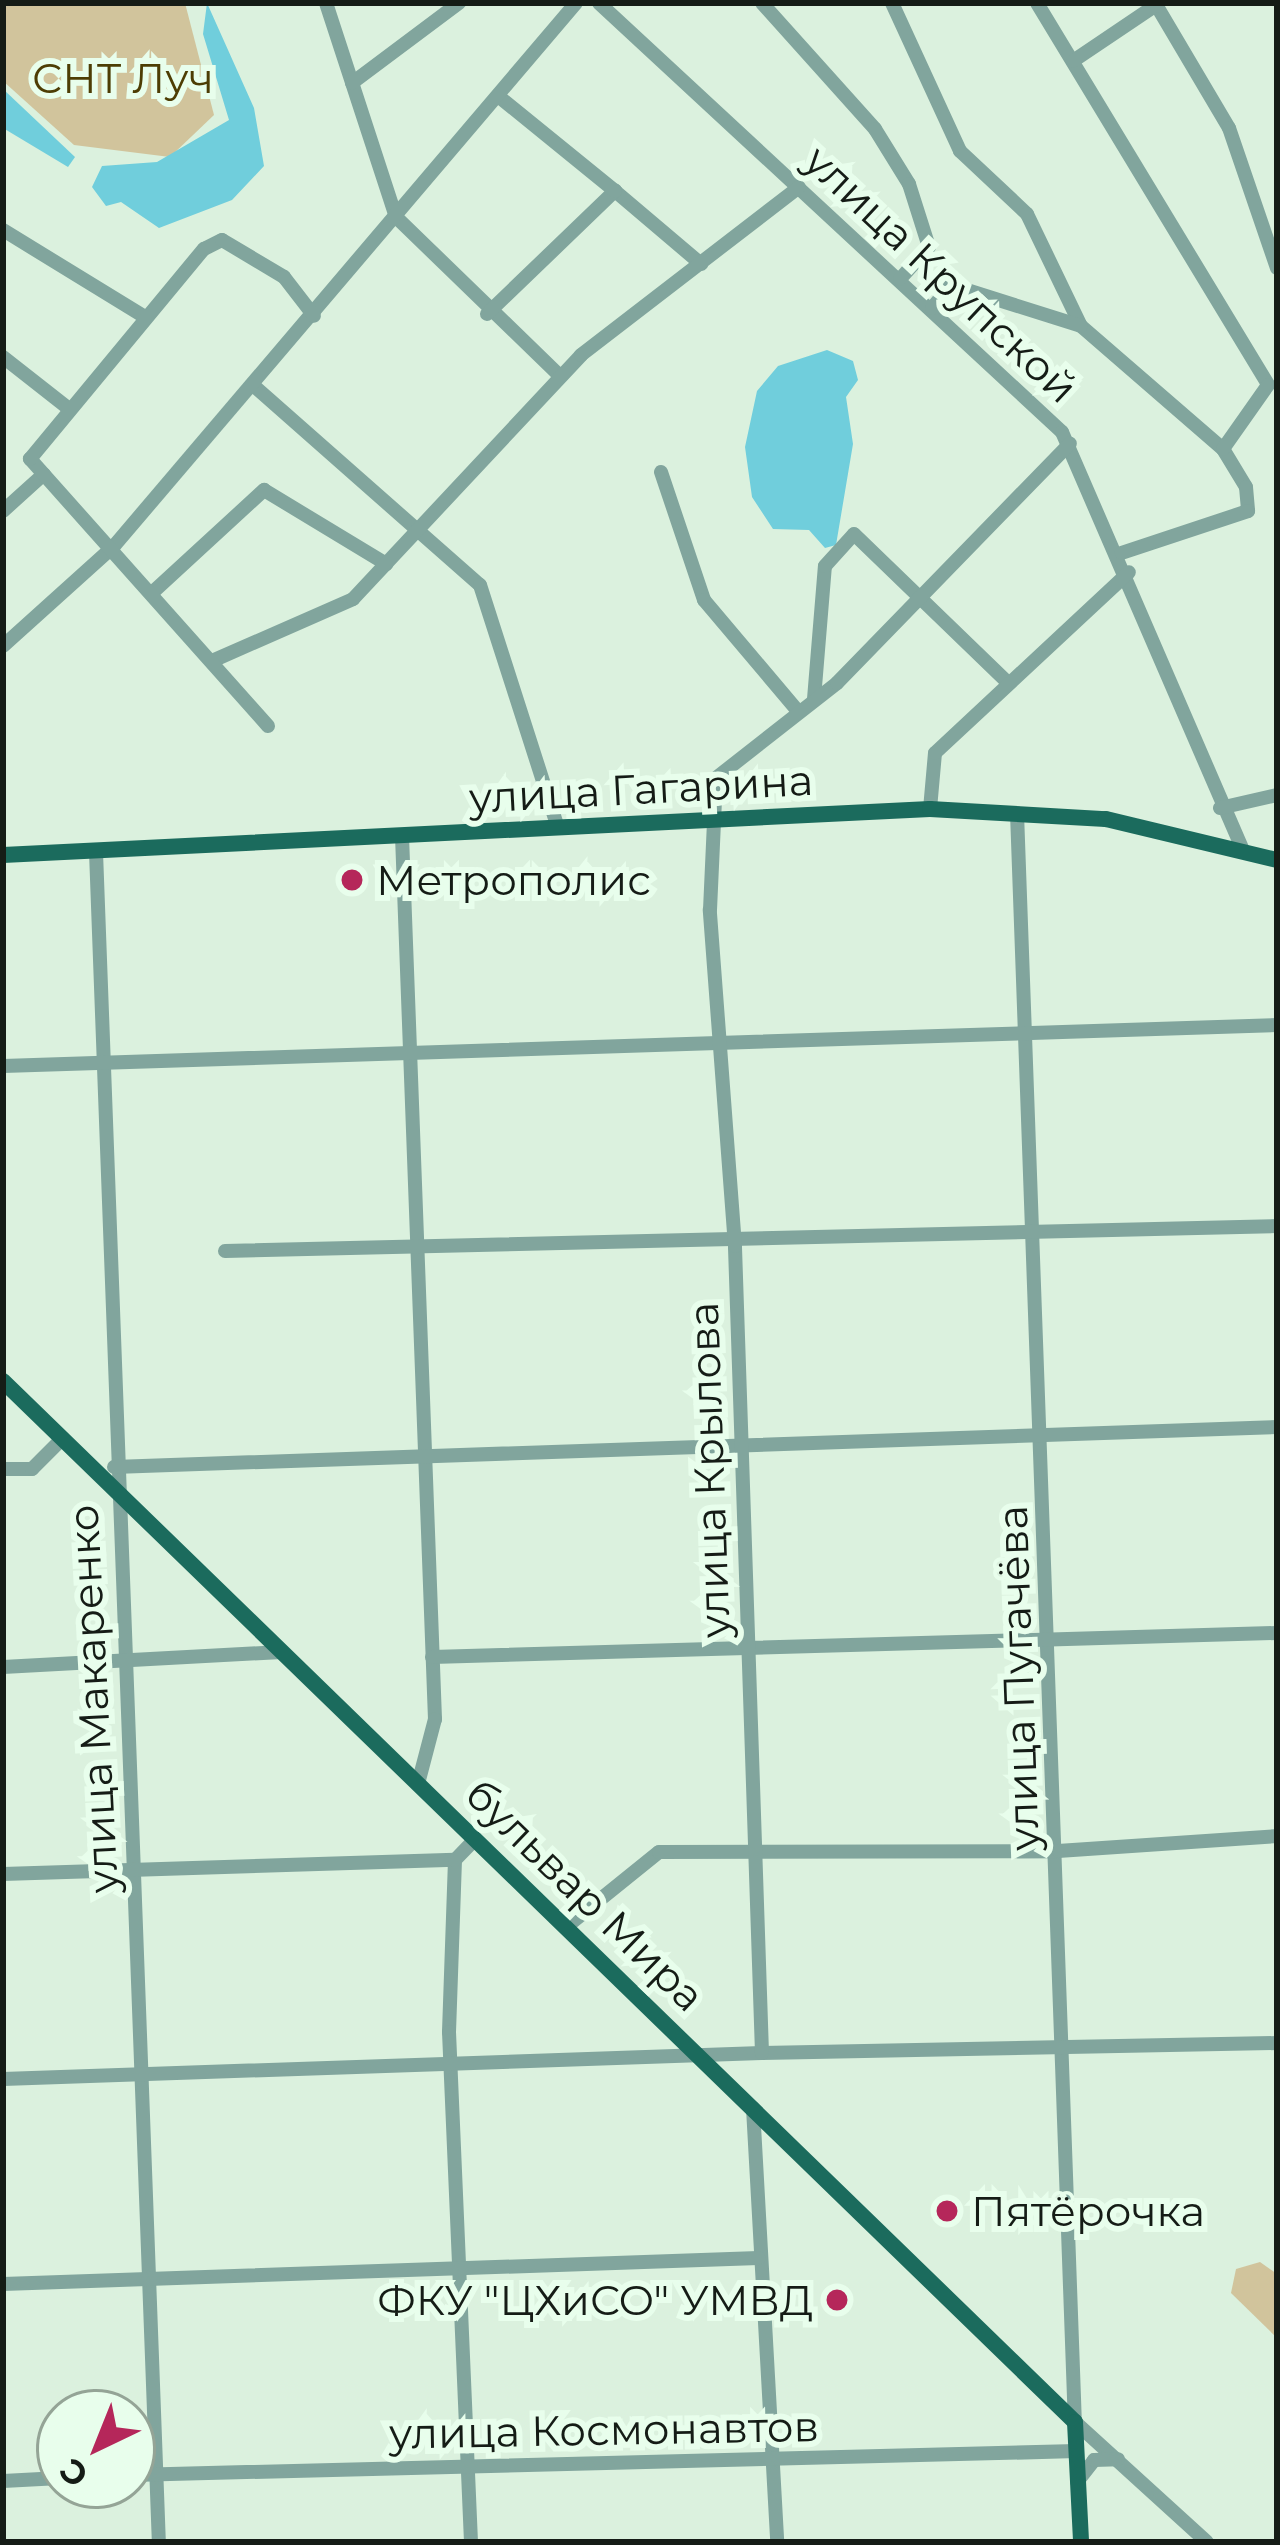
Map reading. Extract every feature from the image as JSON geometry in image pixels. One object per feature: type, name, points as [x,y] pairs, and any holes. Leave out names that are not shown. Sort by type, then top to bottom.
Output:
[{"type":"main road","name":"улица Гагарина","points":[[3,855],[711,824],[930,809],[1017,813],[1242,848],[1277,860]]},
{"type":"main road","name":"бульвар Мира","points":[[3,1381],[1075,2422]]},
{"type":"main road","name":"улица Пугачёва","points":[[1075,2422],[1081,2542]]},
{"type":"street","points":[[326,3],[396,217],[487,314],[560,376]]},
{"type":"street","points":[[352,82],[459,3]]},
{"type":"street","points":[[4,645],[114,546],[576,3]]},
{"type":"street","name":"улица Крупской","points":[[599,3],[932,308],[1070,443],[1122,553],[1220,808],[1242,848]]},
{"type":"street","points":[[762,3],[875,129],[909,184],[929,247],[900,279]]},
{"type":"street","points":[[892,3],[960,151],[1027,214],[1082,326],[1223,449],[1248,511],[1122,553]]},
{"type":"street","points":[[1037,3],[1273,388],[1223,449]]},
{"type":"street","points":[[1073,61],[1156,4],[1229,128],[1277,268]]},
{"type":"street","points":[[498,96],[701,264]]},
{"type":"street","points":[[212,661],[353,598],[560,376],[799,187]]},
{"type":"street","points":[[487,314],[614,191]]},
{"type":"street","points":[[3,230],[146,317]]},
{"type":"street","points":[[268,726],[114,546],[30,459],[146,317],[222,240],[284,277],[314,316]]},
{"type":"street","points":[[932,308],[951,286],[1082,326]]},
{"type":"street","points":[[3,357],[68,408]]},
{"type":"street","points":[[254,386],[480,585],[558,828]]},
{"type":"street","name":"улица Крылова","points":[[761,2054],[735,1246],[718,1046],[711,824],[716,778],[814,699],[1070,443]]},
{"type":"street","points":[[661,472],[704,600],[796,709]]},
{"type":"street","points":[[3,511],[44,474]]},
{"type":"street","points":[[153,592],[264,490],[386,564]]},
{"type":"street","points":[[814,699],[825,566],[854,534],[1004,679]]},
{"type":"street","points":[[930,809],[929,761],[1004,679],[1129,572]]},
{"type":"street","points":[[1220,808],[1277,795]]},
{"type":"street","name":"улица Пугачёва","points":[[1017,813],[1040,1234],[1068,2055],[1075,2422]]},
{"type":"street","points":[[402,836],[410,1056],[424,1252],[435,1719],[418,1784]]},
{"type":"street","name":"улица Макаренко","points":[[96,852],[114,1488],[137,1872],[159,2542]]},
{"type":"street","points":[[3,1066],[103,1070],[1277,1025]]},
{"type":"street","points":[[225,1251],[735,1246],[1277,1226]]},
{"type":"street","points":[[114,1467],[1047,1438],[1277,1426]]},
{"type":"street","points":[[3,1469],[32,1469],[62,1439]]},
{"type":"street","points":[[432,1657],[1277,1633]]},
{"type":"street","points":[[3,1667],[128,1664],[282,1652]]},
{"type":"street","points":[[566,1927],[659,1852],[1058,1851],[1277,1836]]},
{"type":"street","points":[[3,1874],[455,1860],[476,1839]]},
{"type":"street","points":[[455,1860],[454,2065],[471,2542]]},
{"type":"street","points":[[3,2079],[699,2055],[1068,2055],[1277,2043]]},
{"type":"street","points":[[753,2108],[777,2542]]},
{"type":"street","points":[[3,2284],[759,2258]]},
{"type":"street","name":"бульвар Мира","points":[[1075,2422],[1207,2542]]},
{"type":"street","name":"улица Космонавтов","points":[[157,2474],[1077,2451]]},
{"type":"street","points":[[1077,2482],[1094,2460],[1118,2459]]},
{"type":"street","points":[[3,2481],[36,2479]]},
{"type":"green space","name":"СНТ Луч","points":[[3,3],[185,3],[214,115],[170,157],[74,145],[3,81]]},
{"type":"green space","points":[[1260,2262],[1277,2274],[1277,2338],[1231,2293],[1236,2269]]},
{"type":"water","points":[[207,3],[254,108],[264,166],[232,200],[159,228],[121,202],[106,206],[92,187],[102,166],[157,162],[229,120],[203,34]]},
{"type":"water","points":[[3,89],[75,157],[68,167],[3,128]]},
{"type":"water","points":[[827,350],[853,361],[858,380],[846,397],[853,444],[836,545],[825,548],[809,530],[773,529],[752,497],[745,447],[757,391],[778,366]]},
{"type":"place","name":"Метрополис","points":[[352,880]]},
{"type":"place","name":"Пятёрочка","points":[[947,2211]]},
{"type":"place","name":"ФКУ \"ЦХиСО\" УМВД","points":[[837,2300]]}]
